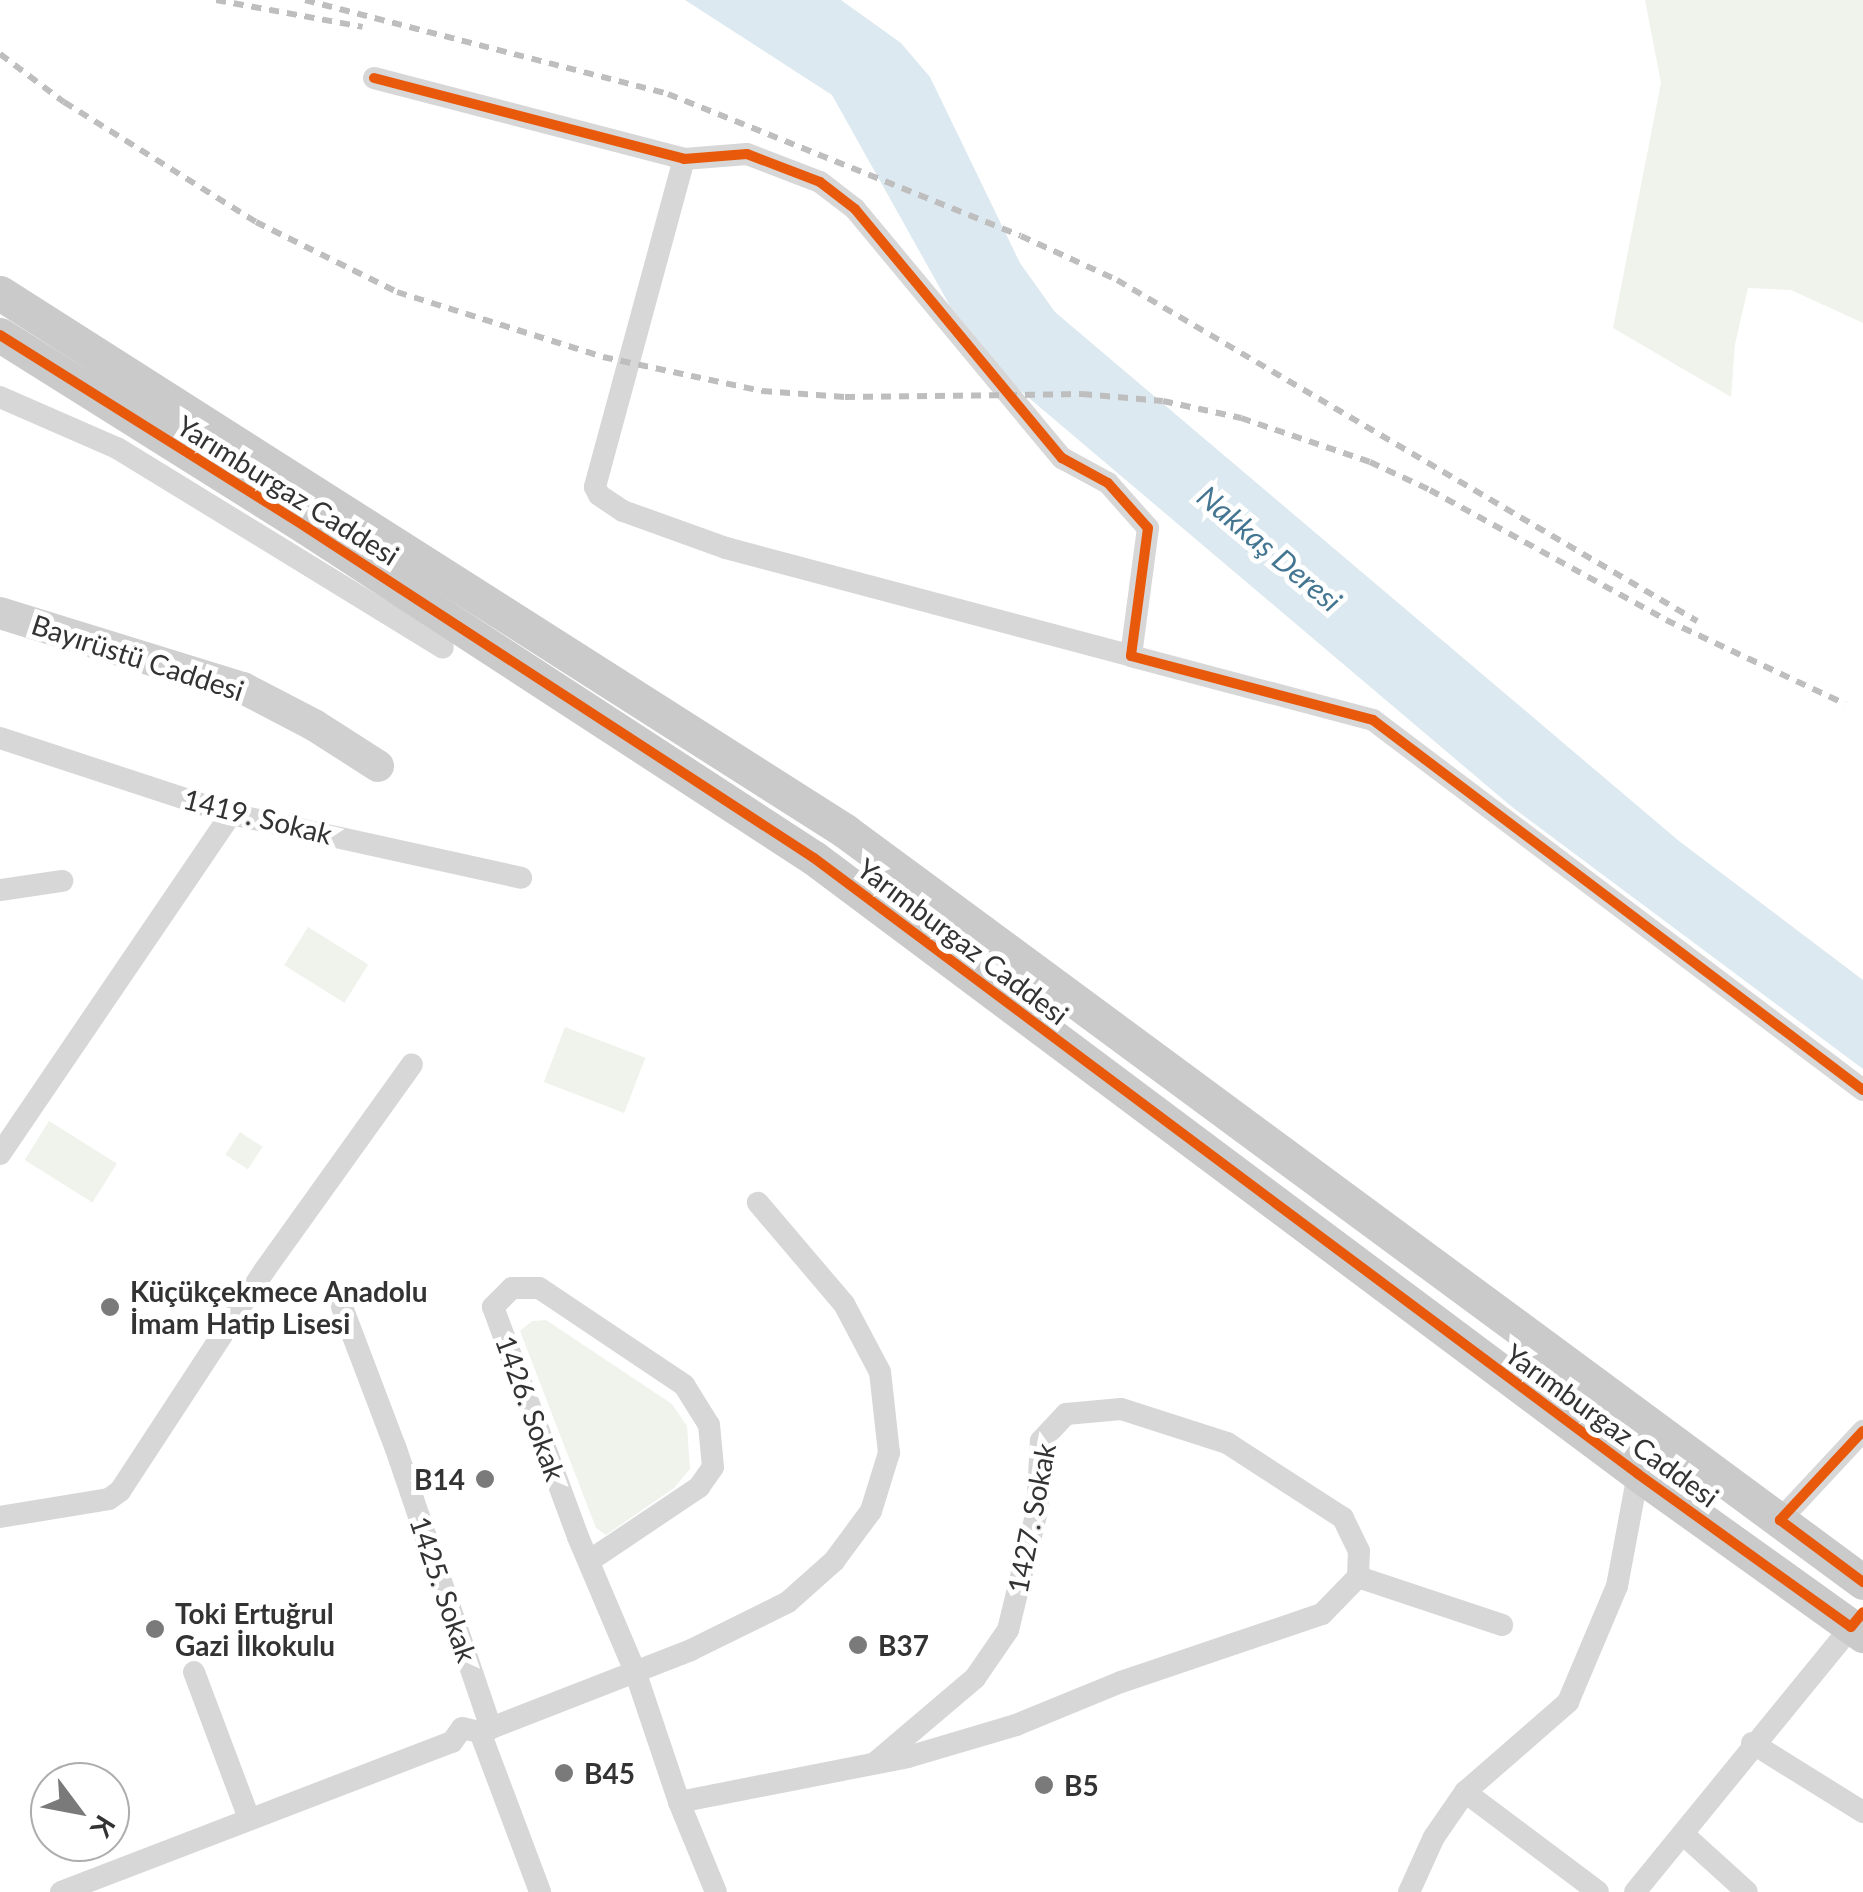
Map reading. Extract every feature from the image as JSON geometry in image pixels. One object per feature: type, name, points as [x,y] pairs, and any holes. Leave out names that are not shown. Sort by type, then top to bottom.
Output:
[{"type":"main road","name":"Yarımburgaz Caddesi","points":[[0,294],[846,831],[1863,1582]]},
{"type":"main road","name":"Yarımburgaz Caddesi","points":[[0,335],[306,527],[814,858],[1638,1474],[1859,1624]]},
{"type":"street","points":[[374,78],[684,158],[747,154],[820,182],[855,209],[1062,458],[1108,483],[1148,528],[1131,656]]},
{"type":"street","points":[[684,158],[595,487],[599,495],[622,511],[726,548],[1373,720],[1863,1090]]},
{"type":"street","points":[[0,397],[117,448],[442,648]]},
{"type":"street","name":"Bayırüstü Caddesi","points":[[0,613],[243,688],[314,725],[378,766]]},
{"type":"street","name":"1419. Sokak","points":[[0,738],[232,814],[521,878]]},
{"type":"street","points":[[0,1154],[232,814]]},
{"type":"street","points":[[0,890],[62,881]]},
{"type":"street","points":[[0,1516],[109,1499],[120,1492],[264,1271],[412,1064]]},
{"type":"street","points":[[61,1892],[248,1816],[452,1742],[468,1747],[486,1730],[691,1650],[788,1602],[834,1561],[871,1512],[889,1453],[880,1372],[844,1304],[758,1203]]},
{"type":"street","name":"1426. Sokak","points":[[589,1560],[699,1487],[713,1467],[709,1425],[684,1385],[539,1288],[512,1288],[493,1307],[589,1560],[634,1671],[678,1802],[716,1892]]},
{"type":"street","name":"1425. Sokak","points":[[342,1306],[396,1449],[540,1892]]},
{"type":"street","name":"1427. Sokak","points":[[678,1802],[876,1762],[1016,1726],[1121,1682],[1322,1614],[1358,1577],[1359,1551],[1343,1518],[1227,1443],[1121,1409],[1066,1414],[1041,1441],[1036,1511],[1008,1630],[975,1678],[876,1762]]},
{"type":"street","points":[[1780,1520],[1863,1431]]},
{"type":"street","points":[[1409,1892],[1434,1837],[1465,1792],[1568,1702],[1617,1586],[1638,1474]]},
{"type":"street","points":[[1358,1577],[1502,1625]]},
{"type":"street","points":[[1636,1892],[1752,1742],[1859,1624]]},
{"type":"street","points":[[194,1672],[248,1816]]},
{"type":"street","points":[[1752,1742],[1863,1812]]},
{"type":"street","points":[[1465,1792],[1598,1892]]},
{"type":"street","points":[[1683,1834],[1747,1892]]},
{"type":"shaded area","points":[[1645,0],[1863,0],[1863,323],[1791,290],[1748,288],[1735,344],[1731,397],[1613,328],[1661,83]]},
{"type":"shaded area","points":[[308,927],[368,965],[344,1003],[284,965]]},
{"type":"shaded area","points":[[565,1027],[645,1058],[624,1113],[544,1082]]},
{"type":"shaded area","points":[[49,1121],[117,1163],[92,1202],[25,1160]]},
{"type":"shaded area","points":[[240,1132],[263,1147],[248,1169],[225,1155]]},
{"type":"shaded area","points":[[546,1320],[672,1404],[687,1426],[690,1469],[674,1488],[606,1535],[596,1528],[520,1331],[532,1321]]},
{"type":"water","name":"Nakkaş Deresi","points":[[685,0],[841,0],[901,43],[930,77],[1020,263],[1055,312],[1679,841],[1863,980],[1863,1069],[1512,807],[1016,387],[950,306],[832,95]]},
{"type":"railway","points":[[216,0],[363,27]]},
{"type":"railway","points":[[305,0],[668,94],[1021,236],[1117,280],[1697,621]]},
{"type":"railway","points":[[0,54],[64,102],[256,222],[397,292],[603,357],[762,391],[845,397],[1082,394],[1163,401],[1241,418],[1370,462],[1430,490],[1666,620],[1845,704]]},
{"type":"cycle path","points":[[374,78],[684,159],[747,154],[820,182],[855,209],[1062,458],[1108,483],[1148,528],[1131,656],[1373,720],[1863,1090]]},
{"type":"cycle path","points":[[0,335],[306,527],[814,858],[1638,1474],[1851,1627],[1863,1612]]},
{"type":"cycle path","points":[[1863,1431],[1780,1520],[1863,1582]]},
{"type":"place","name":"Küçükçekmece Anadolu İmam Hatip Lisesi","points":[[110,1307]]},
{"type":"place","name":"B14","points":[[485,1479]]},
{"type":"place","name":"Toki Ertuğrul Gazi İlkokulu","points":[[155,1629]]},
{"type":"place","name":"B37","points":[[858,1645]]},
{"type":"place","name":"B45","points":[[564,1773]]},
{"type":"place","name":"B5","points":[[1044,1785]]}]
